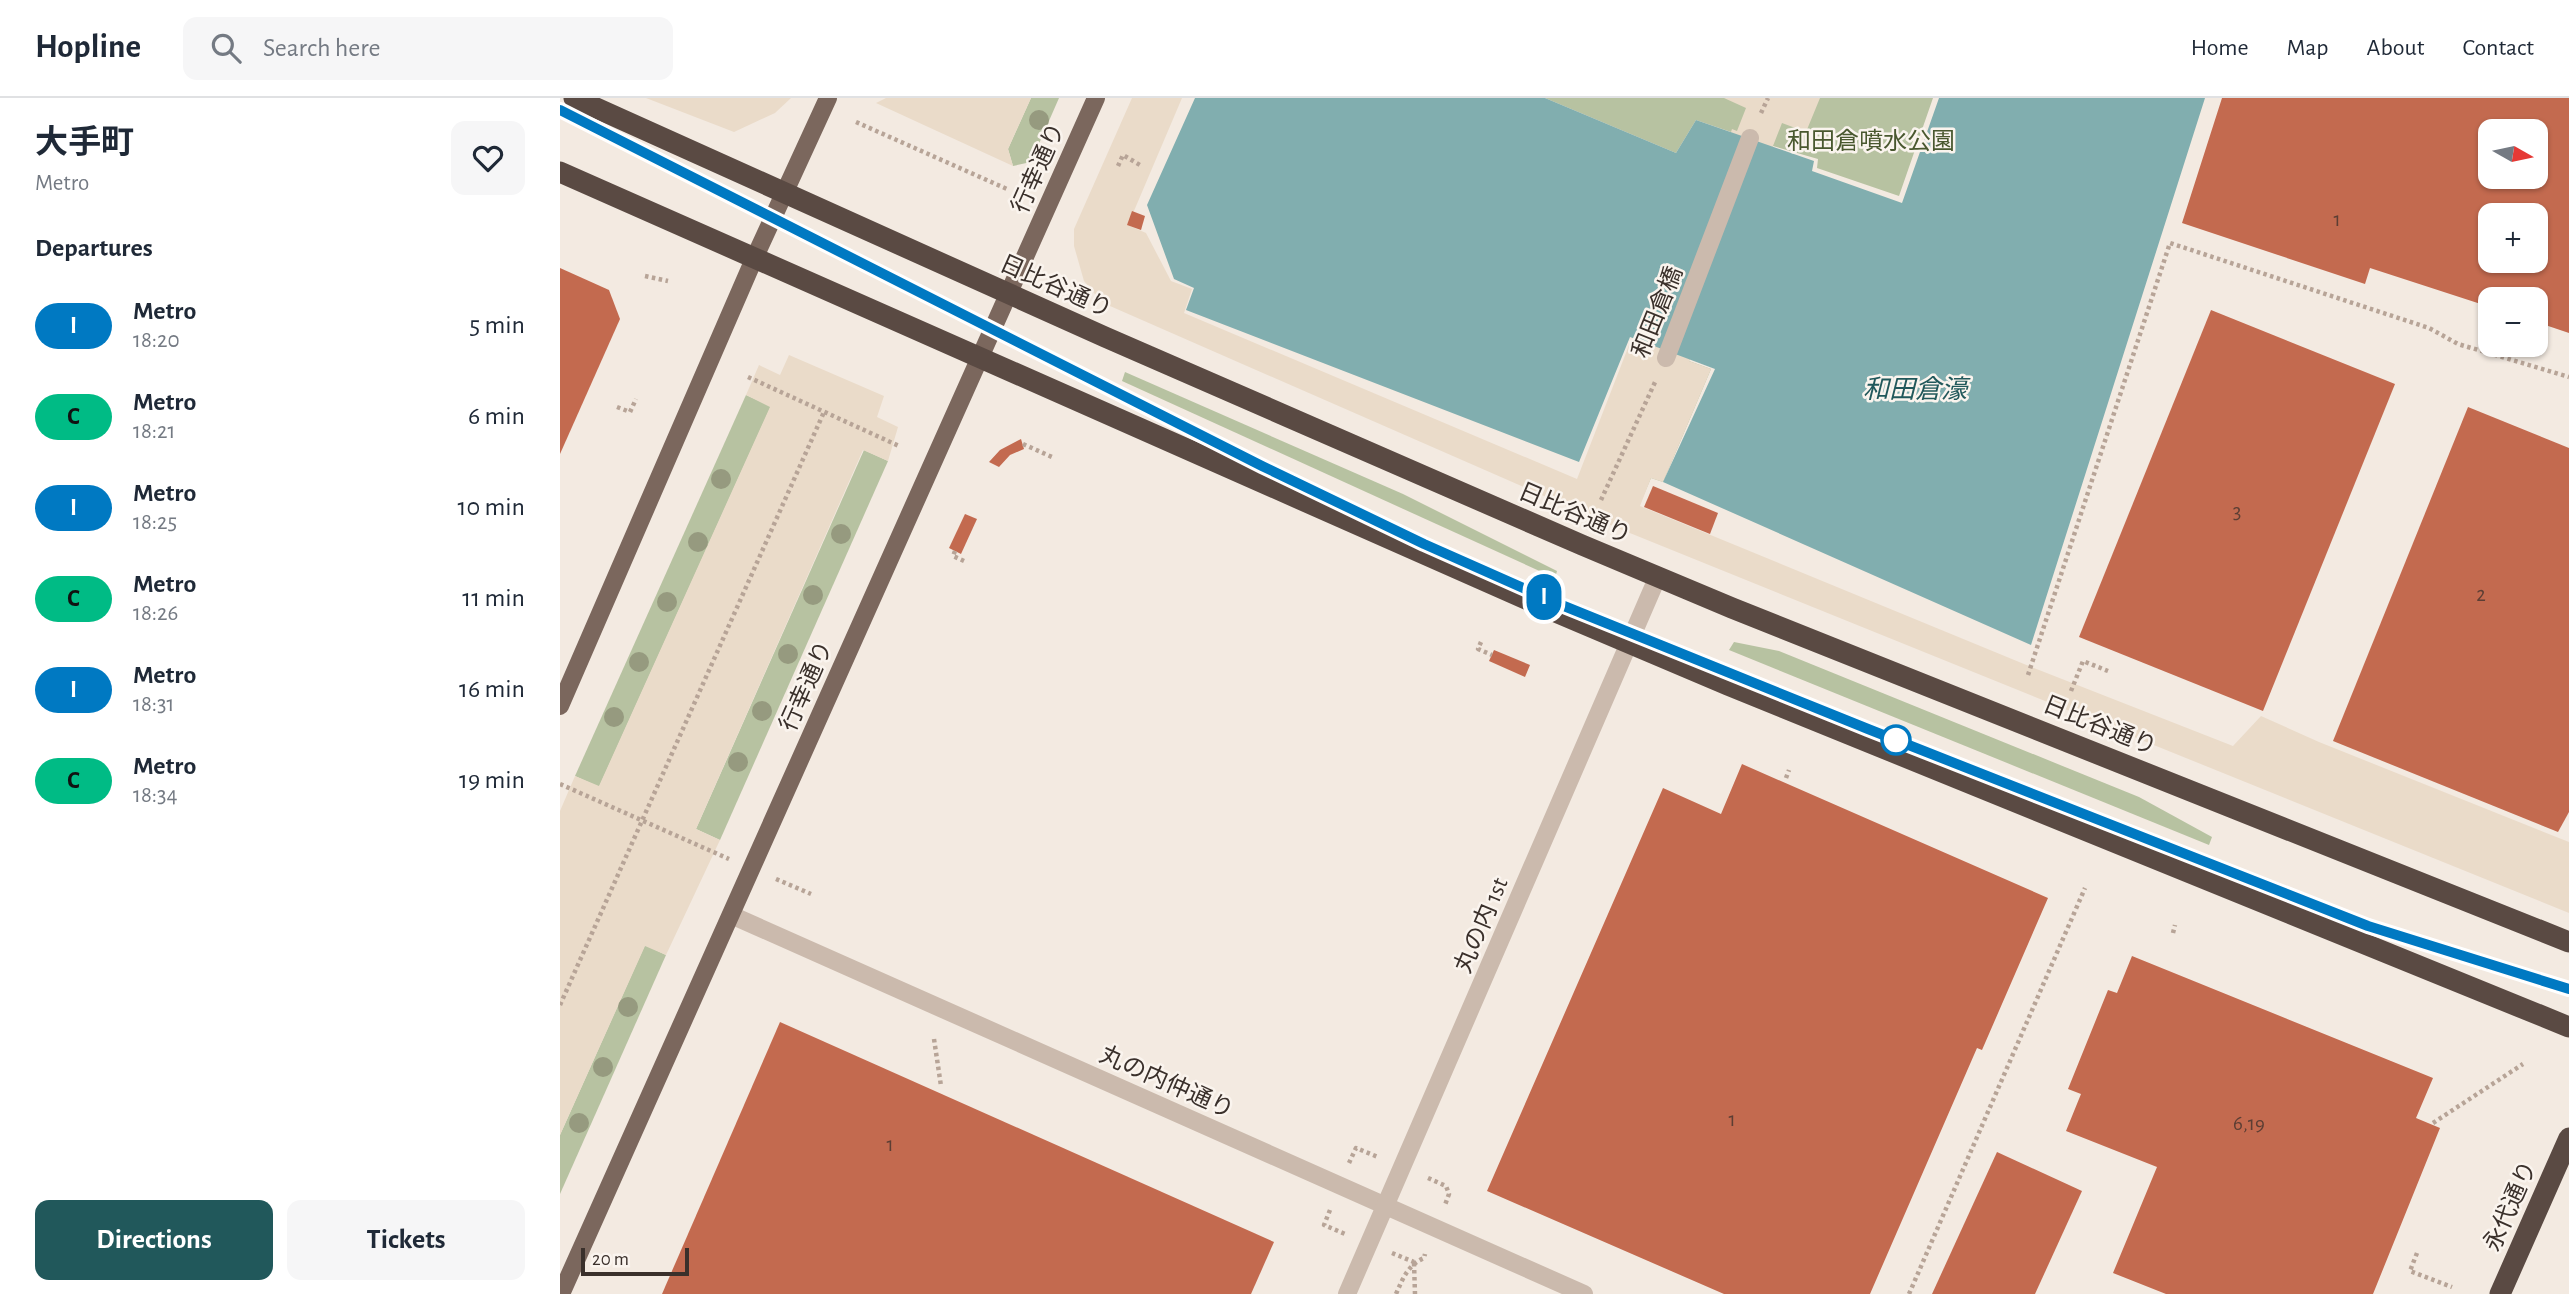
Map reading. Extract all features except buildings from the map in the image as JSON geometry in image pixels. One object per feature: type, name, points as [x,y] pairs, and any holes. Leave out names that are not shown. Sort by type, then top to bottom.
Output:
[{"type":"highway","name":"日比谷通り","points":[[574,98],[1548,531],[2569,943]]},
{"type":"highway","points":[[560,172],[1629,643],[2569,1027]]},
{"type":"highway","name":"永代通り","points":[[2500,1294],[2569,1138]]},
{"type":"main road","points":[[560,706],[754,258],[828,98]]},
{"type":"main road","name":"行幸通り","points":[[561,1294],[978,358],[1097,98]]},
{"type":"street","name":"和田倉橋","points":[[1666,358],[1750,138]]},
{"type":"street","name":"丸の内 1st","points":[[1347,1294],[1658,576]]},
{"type":"street","name":"丸の内仲通り","points":[[731,915],[1584,1294]]},
{"type":"path","points":[[856,122],[1007,189]]},
{"type":"path","points":[[1118,166],[1123,155],[1140,165]]},
{"type":"path","points":[[2028,675],[2170,243],[2429,328],[2458,344],[2569,377]]},
{"type":"path","points":[[645,276],[668,282]]},
{"type":"path","name":"和田倉橋","points":[[1601,500],[1666,358]]},
{"type":"path","points":[[748,377],[899,446]]},
{"type":"path","points":[[617,407],[630,412],[636,399]]},
{"type":"path","points":[[560,1005],[824,412]]},
{"type":"path","points":[[1023,444],[1052,457]]},
{"type":"path","points":[[955,551],[953,556],[964,561]]},
{"type":"path","points":[[1481,642],[1478,649],[1492,655]]},
{"type":"path","points":[[2071,691],[2083,661],[2108,671]]},
{"type":"path","points":[[1786,778],[1789,771]]},
{"type":"path","points":[[560,784],[716,853]]},
{"type":"path","points":[[785,883],[811,894]]},
{"type":"path","points":[[1909,1294],[2085,888]]},
{"type":"path","points":[[2173,933],[2175,925]]},
{"type":"path","points":[[934,1039],[941,1086]]},
{"type":"path","points":[[2433,1123],[2523,1064]]},
{"type":"path","points":[[1444,1206],[1450,1194],[1446,1186]]},
{"type":"path","points":[[2417,1253],[2410,1271],[2452,1287]]},
{"type":"path","points":[[1396,1294],[1414,1262],[1424,1258]]},
{"type":"path","points":[[1414,1262],[1415,1294]]},
{"type":"green space","points":[[1031,98],[1059,98],[1031,162],[1013,166],[1008,149]]},
{"type":"green space","name":"和田倉噴水公園","points":[[1545,98],[1933,98],[1899,196],[1817,168],[1818,159],[1773,146],[1689,361],[1711,369],[1663,482],[1651,478],[1639,506],[1631,340],[1648,346],[1731,132],[1696,120],[1676,153]]},
{"type":"green space","points":[[1125,372],[1403,494],[1557,571],[1555,578],[1122,381]]},
{"type":"green space","points":[[746,395],[771,406],[599,787],[575,776]]},
{"type":"green space","points":[[864,450],[888,461],[720,840],[696,829]]},
{"type":"green space","points":[[1734,642],[1779,651],[2139,797],[2212,837],[2209,845],[1729,650]]},
{"type":"green space","points":[[645,945],[666,955],[560,1194],[560,1135]]},
{"type":"shaded area","points":[[646,98],[791,98],[775,113],[734,132]]},
{"type":"shaded area","points":[[886,98],[1031,98],[1008,149],[1013,166],[876,103]]},
{"type":"shaded area","points":[[1132,98],[1182,98],[1128,225],[1146,233],[1171,281],[1192,289],[1184,313],[1577,479],[1631,340],[1648,346],[1732,129],[1737,131],[1746,108],[1724,98],[1820,98],[1806,132],[1782,123],[1689,361],[1711,369],[1663,482],[1651,478],[1640,506],[2024,664],[2233,746],[2261,716],[2319,742],[2569,842],[2569,913],[1615,527],[1110,306],[1100,300],[1084,281],[1074,246],[1074,229]]},
{"type":"shaded area","points":[[789,355],[884,396],[877,417],[898,427],[888,461],[863,450],[696,829],[720,840],[666,955],[645,946],[560,1135],[560,811],[575,776],[599,786],[770,407],[746,395],[759,365],[780,375]]},
{"type":"water","name":"和田倉濠","points":[[1195,98],[1545,98],[1676,153],[1696,120],[1814,161],[1812,171],[1902,203],[1939,98],[2205,98],[2031,645],[1663,482],[1715,369],[1630,337],[1579,462],[1186,310],[1194,288],[1174,279],[1147,205]]},
{"type":"metro line","name":"I","points":[[560,110],[1262,466],[1424,544],[1564,606],[2368,926],[2569,989]]}]
